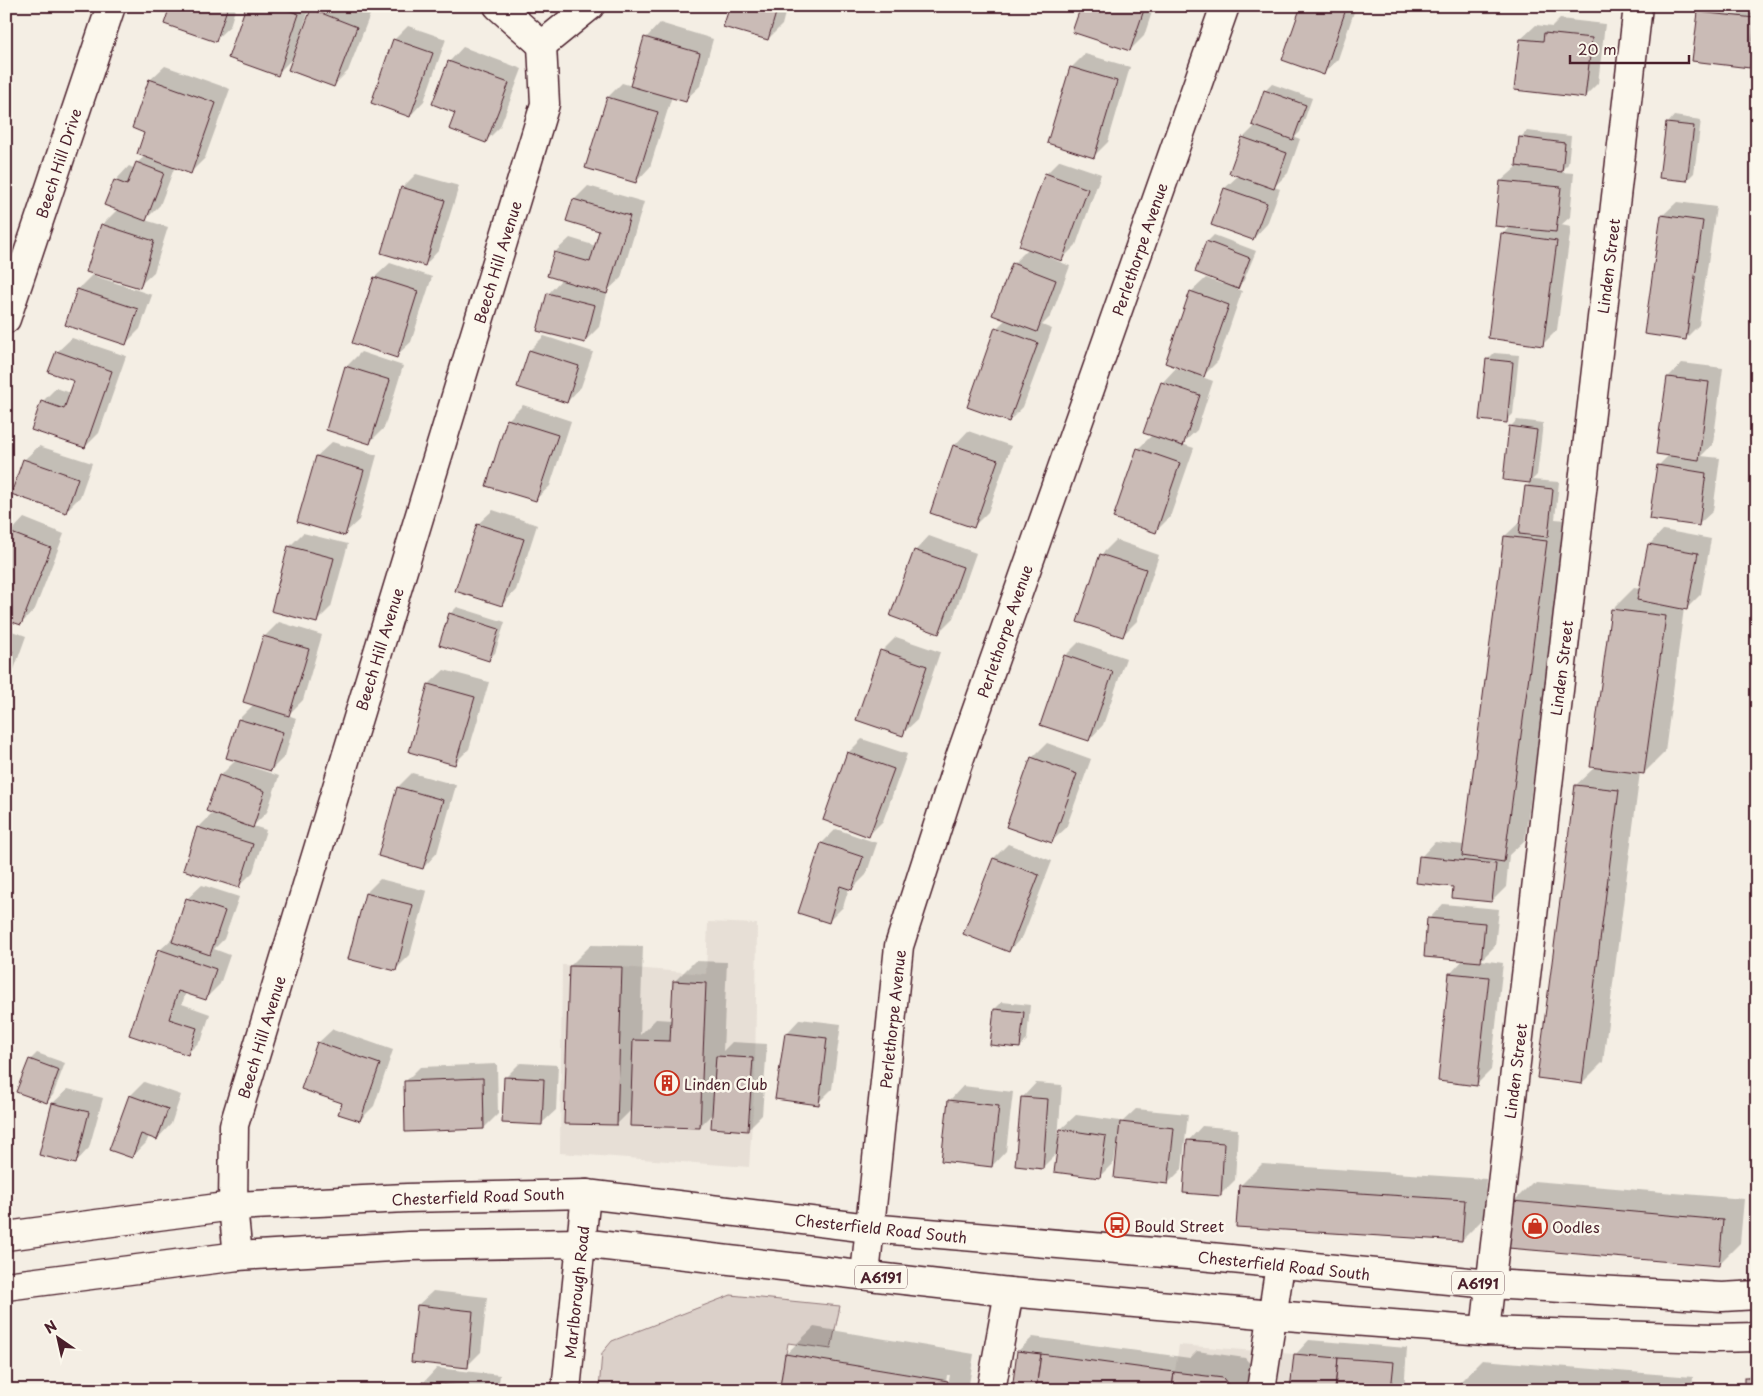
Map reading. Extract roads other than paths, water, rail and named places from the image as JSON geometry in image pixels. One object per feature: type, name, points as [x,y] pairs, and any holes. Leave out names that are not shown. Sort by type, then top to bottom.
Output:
[{"type":"street","name":"Beech Hill Drive","points":[[6,319],[111,6]]},
{"type":"street","points":[[498,6],[542,45],[590,6]]},
{"type":"street","name":"Perlethorpe Avenue","points":[[865,1275],[899,946],[956,766],[1224,6]]},
{"type":"street","name":"Linden Street","points":[[1485,1330],[1638,6]]},
{"type":"street","name":"Beech Hill Avenue","points":[[238,1256],[233,1206],[234,1125],[545,104],[542,45]]},
{"type":"street","name":"Chesterfield Road South","points":[[6,1236],[233,1206],[407,1198],[586,1194],[869,1228],[1200,1256],[1490,1284],[1722,1297],[1757,1295]]},
{"type":"street","name":"Marlborough Road","points":[[566,1390],[586,1194]]},
{"type":"street","name":"A6191","points":[[6,1286],[238,1256],[409,1246],[580,1243],[1008,1292],[1273,1315],[1485,1330],[1757,1337]]},
{"type":"street","points":[[1261,1390],[1280,1265]]},
{"type":"street","points":[[991,1390],[1008,1292]]},
{"type":"place","name":"Linden Club","points":[[667,1083]]},
{"type":"place","name":"Bould Street","points":[[1117,1225]]},
{"type":"place","name":"Oodles","points":[[1535,1226]]}]
